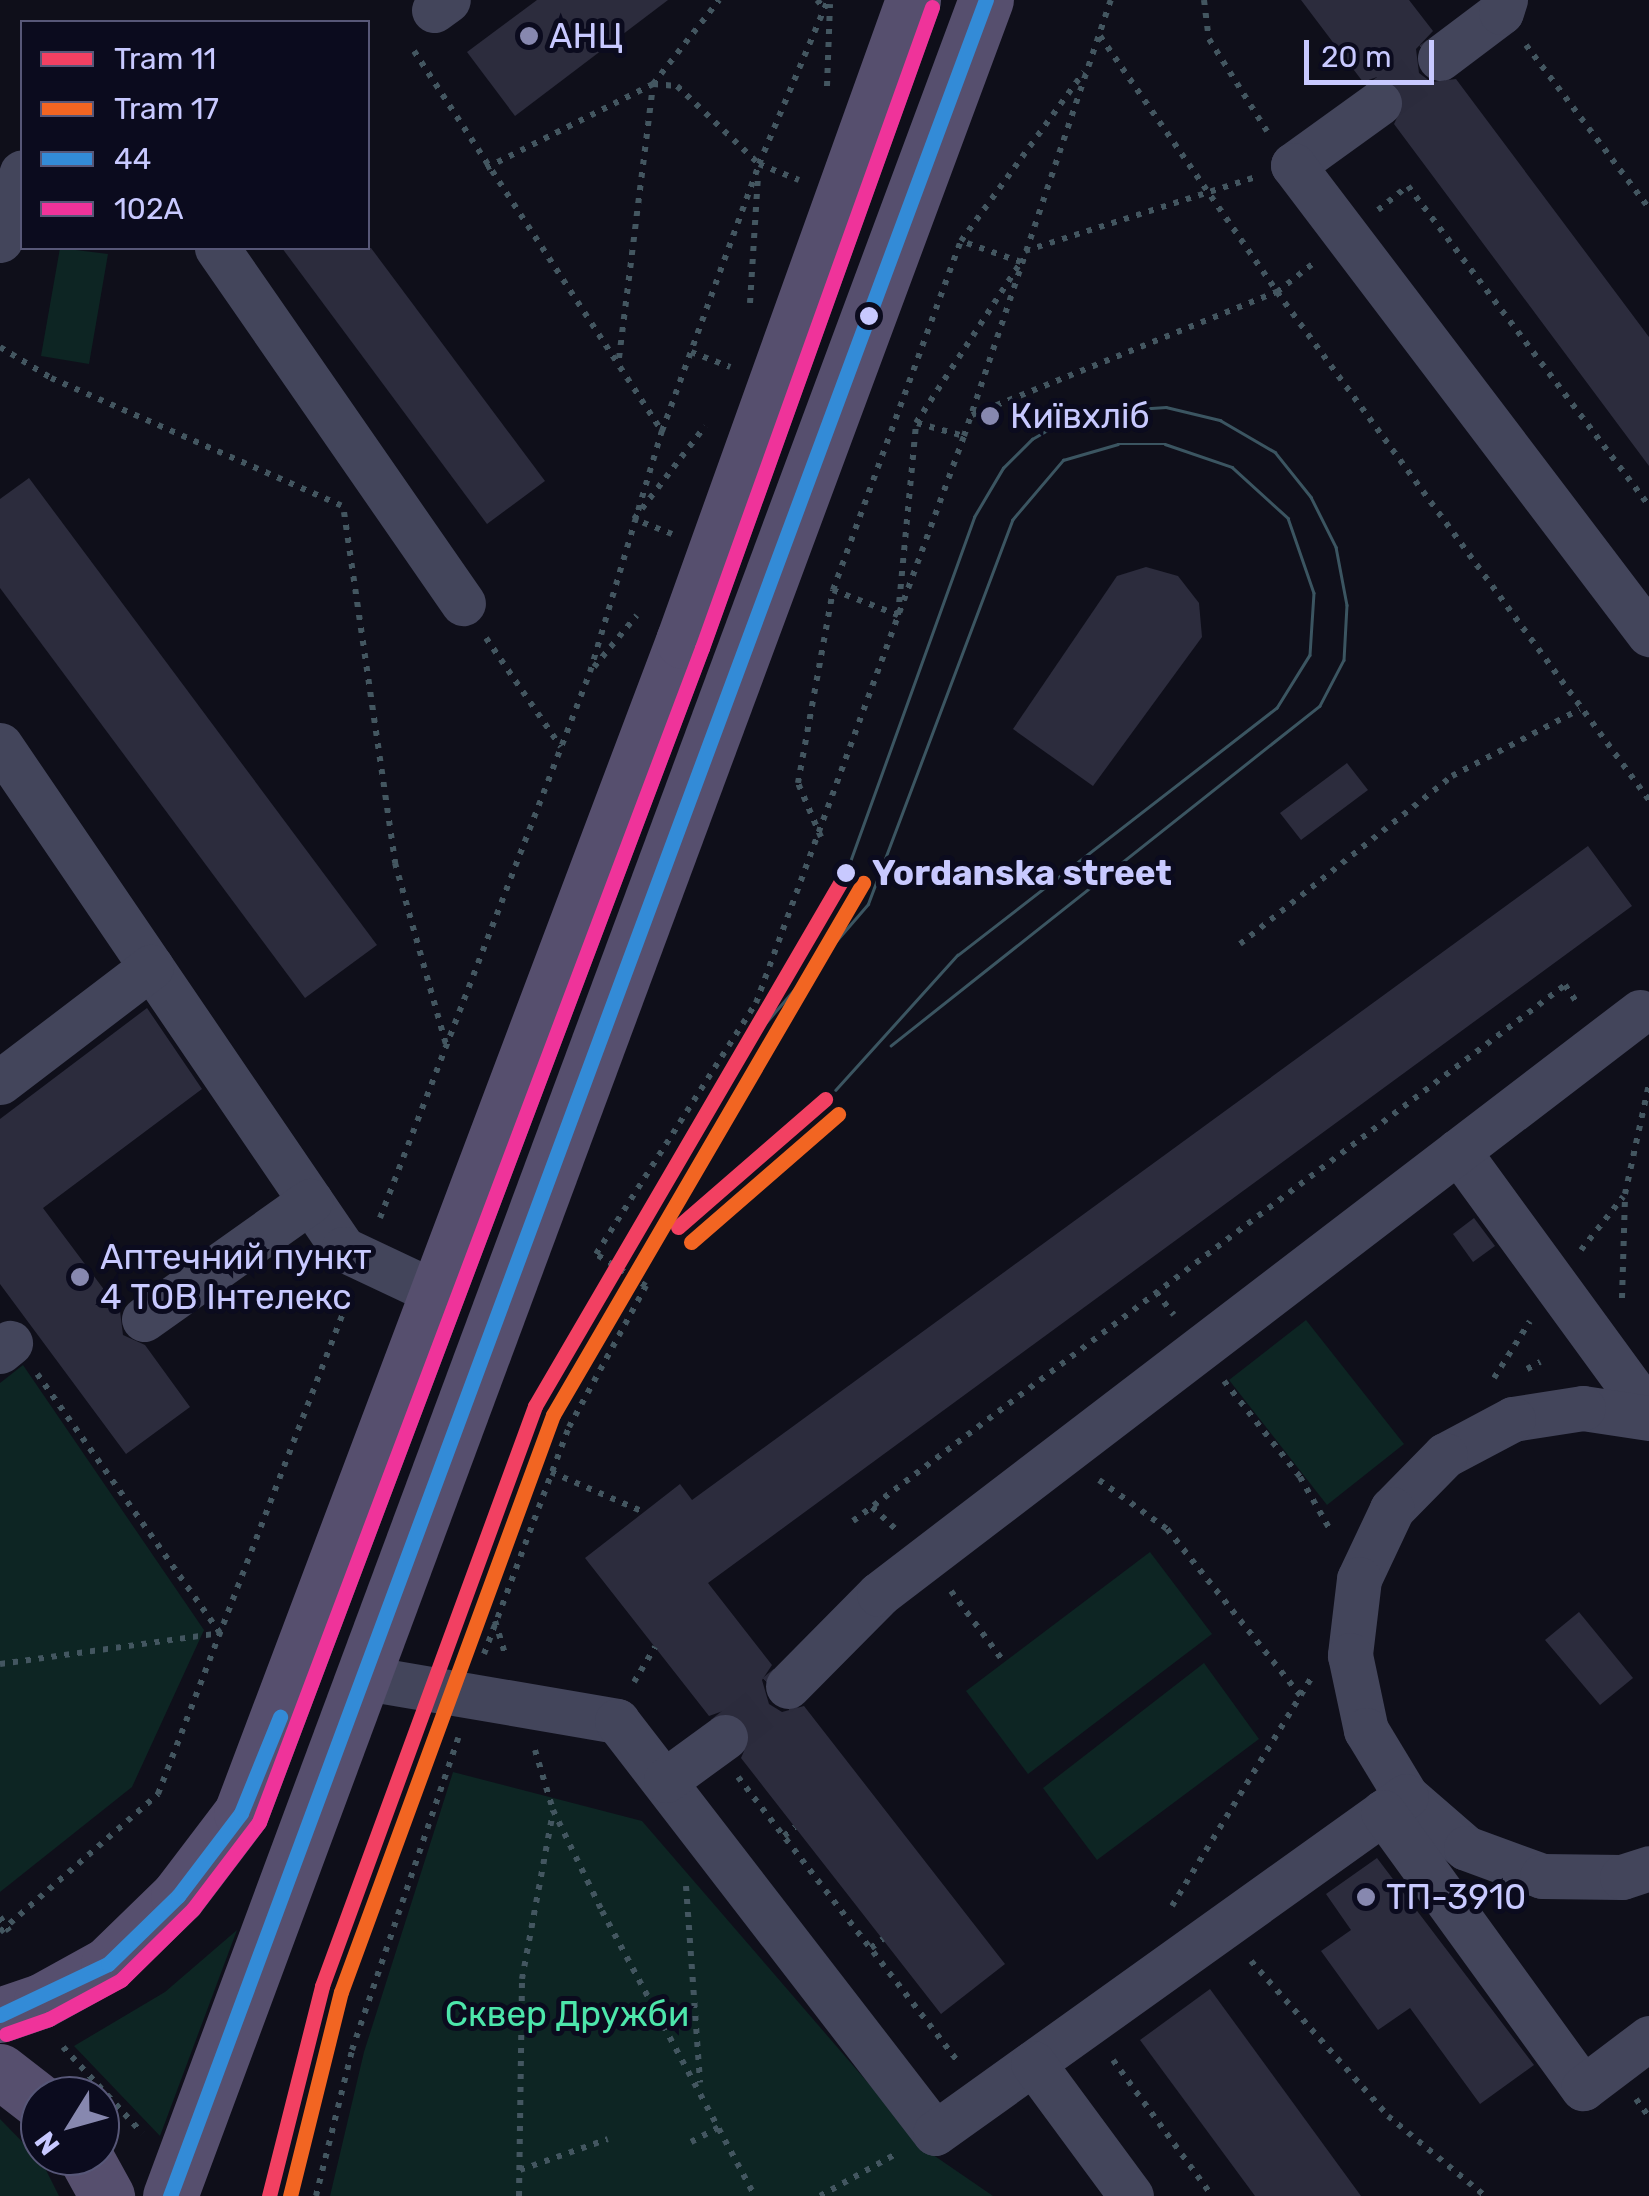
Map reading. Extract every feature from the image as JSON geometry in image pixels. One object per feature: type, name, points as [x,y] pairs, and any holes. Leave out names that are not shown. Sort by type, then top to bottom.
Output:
[{"type":"main road","points":[[0,2016],[41,2001],[108,1964],[178,1896],[240,1813],[683,640],[914,0]]},
{"type":"main road","points":[[163,2172],[366,1678],[986,0]]},
{"type":"main road","points":[[0,2071],[20,2086]]},
{"type":"lane","points":[[1440,58],[1503,6]]},
{"type":"lane","points":[[1378,104],[1293,165],[1649,634]]},
{"type":"lane","points":[[0,240],[20,178]]},
{"type":"lane","points":[[218,250],[463,604]]},
{"type":"lane","points":[[0,745],[343,1249],[436,1293]]},
{"type":"lane","points":[[0,1082],[151,967]]},
{"type":"lane","points":[[788,1686],[879,1594],[1640,1012]]},
{"type":"lane","points":[[1458,1151],[1649,1416]]},
{"type":"lane","points":[[144,1320],[310,1200]]},
{"type":"lane","points":[[1649,1416],[1583,1408],[1514,1419],[1445,1454],[1392,1509],[1359,1578],[1350,1655],[1366,1730],[1394,1804],[1582,2088],[1649,2038]]},
{"type":"lane","points":[[366,1678],[617,1720],[935,2134],[1394,1804]]},
{"type":"lane","points":[[673,1789],[725,1737]]},
{"type":"lane","points":[[1394,1804],[1466,1848],[1542,1876],[1622,1877],[1649,1868]]},
{"type":"lane","points":[[1032,2063],[1132,2196]]},
{"type":"path","points":[[485,168],[652,84],[719,0]]},
{"type":"path","points":[[0,1916],[4,1931],[158,1794],[561,748],[662,431],[758,164],[826,4],[817,0]]},
{"type":"path","points":[[316,2196],[352,2050],[551,1472],[646,1286],[596,1254],[756,1003],[821,836],[964,436],[1111,0]]},
{"type":"path","points":[[1025,251],[1293,165],[1245,104],[1209,39],[1204,0]]},
{"type":"path","points":[[1503,6],[1649,208]]},
{"type":"path","points":[[429,14],[485,168],[619,360],[662,431]]},
{"type":"path","points":[[1099,35],[1277,292],[1649,800]]},
{"type":"path","points":[[821,836],[798,783],[832,590],[961,241],[1088,66]]},
{"type":"path","points":[[652,84],[677,86],[758,164],[807,184]]},
{"type":"path","points":[[619,360],[652,84]]},
{"type":"path","points":[[749,316],[758,164]]},
{"type":"path","points":[[970,416],[1277,292],[1408,186],[1649,506]]},
{"type":"path","points":[[961,241],[1021,262]]},
{"type":"path","points":[[898,615],[916,423],[1021,262]]},
{"type":"path","points":[[0,347],[52,378],[420,540]]},
{"type":"path","points":[[691,352],[746,372]]},
{"type":"path","points":[[634,519],[712,417]]},
{"type":"path","points":[[916,423],[964,436]]},
{"type":"path","points":[[344,506],[395,863],[446,1045]]},
{"type":"path","points":[[634,519],[681,538]]},
{"type":"path","points":[[832,590],[898,615]]},
{"type":"path","points":[[463,604],[561,748]]},
{"type":"path","points":[[1240,944],[1452,776],[1580,709]]},
{"type":"path","points":[[853,1521],[1565,985]]},
{"type":"path","points":[[1622,1308],[1625,1194],[1649,1084]]},
{"type":"path","points":[[1486,1391],[1554,1284],[1625,1194]]},
{"type":"path","points":[[1156,1292],[1300,1477],[1359,1578]]},
{"type":"path","points":[[14,1354],[220,1633]]},
{"type":"path","points":[[1064,1454],[1167,1529],[1301,1696]]},
{"type":"path","points":[[551,1472],[644,1512]]},
{"type":"path","points":[[0,1664],[220,1633]]},
{"type":"path","points":[[629,1690],[655,1647]]},
{"type":"path","points":[[1168,1914],[1318,1663]]},
{"type":"path","points":[[673,1789],[726,1761],[969,2076]]},
{"type":"path","points":[[520,2196],[522,1979],[553,1810],[755,2196]]},
{"type":"path","points":[[784,1836],[795,1828]]},
{"type":"path","points":[[685,1874],[701,2089]]},
{"type":"path","points":[[871,1948],[883,1939]]},
{"type":"path","points":[[1246,1956],[1388,2116],[1486,2196]]},
{"type":"path","points":[[1088,2024],[1212,2196]]},
{"type":"path","points":[[63,2047],[163,2172]]},
{"type":"path","points":[[691,2142],[719,2127]]},
{"type":"path","points":[[820,2196],[935,2134]]},
{"type":"path","points":[[520,2170],[608,2140]]},
{"type":"green space","points":[[60,250],[108,254],[89,364],[41,356]]},
{"type":"green space","points":[[1306,1320],[1404,1444],[1327,1505],[1229,1380]]},
{"type":"green space","points":[[23,1365],[204,1630],[132,1787],[0,1892],[0,1383]]},
{"type":"green space","points":[[1150,1552],[1212,1634],[1028,1774],[966,1691]]},
{"type":"green space","points":[[1204,1663],[1259,1739],[1097,1860],[1043,1788]]},
{"type":"green space","name":"Сквер Дружби","points":[[453,1772],[642,1821],[926,2150],[993,2196],[330,2196],[364,2052]]},
{"type":"green space","points":[[237,1930],[160,2136],[120,2094],[120,2076],[103,2076],[74,2046],[165,1992]]},
{"type":"green space","points":[[0,2119],[20,2139],[20,2176],[49,2176],[59,2196],[0,2196]]},
{"type":"building","points":[[537,0],[668,0],[515,116],[467,52]]},
{"type":"building","points":[[1301,0],[1409,0],[1433,31],[1416,49],[1419,73],[1431,82],[1456,79],[1649,337],[1649,466],[1394,124],[1405,101],[1400,87],[1377,77],[1363,82]]},
{"type":"building","points":[[371,248],[545,481],[487,524],[283,250]]},
{"type":"building","points":[[29,478],[377,945],[305,998],[0,588],[0,499]]},
{"type":"building","points":[[1146,567],[1178,576],[1199,603],[1202,637],[1093,786],[1013,729],[1117,576]]},
{"type":"building","points":[[1347,763],[1368,790],[1301,840],[1280,813]]},
{"type":"building","points":[[1588,846],[1632,906],[708,1583],[772,1665],[762,1680],[769,1704],[782,1712],[804,1706],[1005,1964],[941,2014],[741,1758],[751,1735],[746,1721],[723,1711],[709,1716],[585,1558],[680,1484],[692,1500]]},
{"type":"building","points":[[147,1008],[202,1089],[43,1208],[120,1311],[123,1335],[145,1345],[190,1407],[126,1454],[0,1284],[0,1119]]},
{"type":"building","points":[[1474,1218],[1495,1246],[1473,1262],[1453,1234]]},
{"type":"building","points":[[1579,1612],[1633,1678],[1600,1705],[1545,1640]]},
{"type":"building","points":[[1377,1858],[1534,2065],[1480,2104],[1410,2008],[1378,2030],[1321,1951],[1351,1930],[1326,1894]]},
{"type":"building","points":[[1210,1989],[1361,2196],[1255,2196],[1140,2040]]},
{"type":"tunnel","points":[[1379,103],[1440,58]]},
{"type":"tunnel","points":[[725,1737],[788,1686]]},
{"type":"tram line","points":[[846,873],[974,517],[1003,468],[1032,439],[1077,413],[1166,407],[1220,420],[1275,452],[1311,497],[1336,547],[1347,605],[1344,660],[1320,706],[891,1046]]},
{"type":"tram line","points":[[749,1042],[868,904],[1012,520],[1063,460],[1118,444],[1165,444],[1232,467],[1288,518],[1314,593],[1310,655],[1277,708],[958,955],[836,1090]]},
{"type":"tram line","name":"11","points":[[269,2196],[322,1986],[535,1406],[846,873]]},
{"type":"tram line","name":"17","points":[[290,2196],[341,1992],[553,1415],[863,883]]},
{"type":"tram line","name":"11","points":[[678,1227],[825,1099]]},
{"type":"tram line","name":"17","points":[[691,1242],[838,1114]]},
{"type":"transit line","name":"44","points":[[170,2196],[986,0]]},
{"type":"transit line","name":"102А","points":[[6,2034],[49,2019],[121,1980],[193,1909],[259,1822],[702,648],[932,7]]},
{"type":"transit line","name":"44","points":[[0,2015],[108,1964],[178,1896],[241,1813],[280,1717]]},
{"type":"place","name":"АНЦ","points":[[529,36]]},
{"type":"place","name":"Київхліб","points":[[990,416]]},
{"type":"place","name":"Yordanska street","points":[[846,873]]},
{"type":"place","name":"Аптечний пункт 4 ТОВ Інтелекс","points":[[80,1277]]},
{"type":"place","name":"ТП-3910","points":[[1366,1897]]}]
